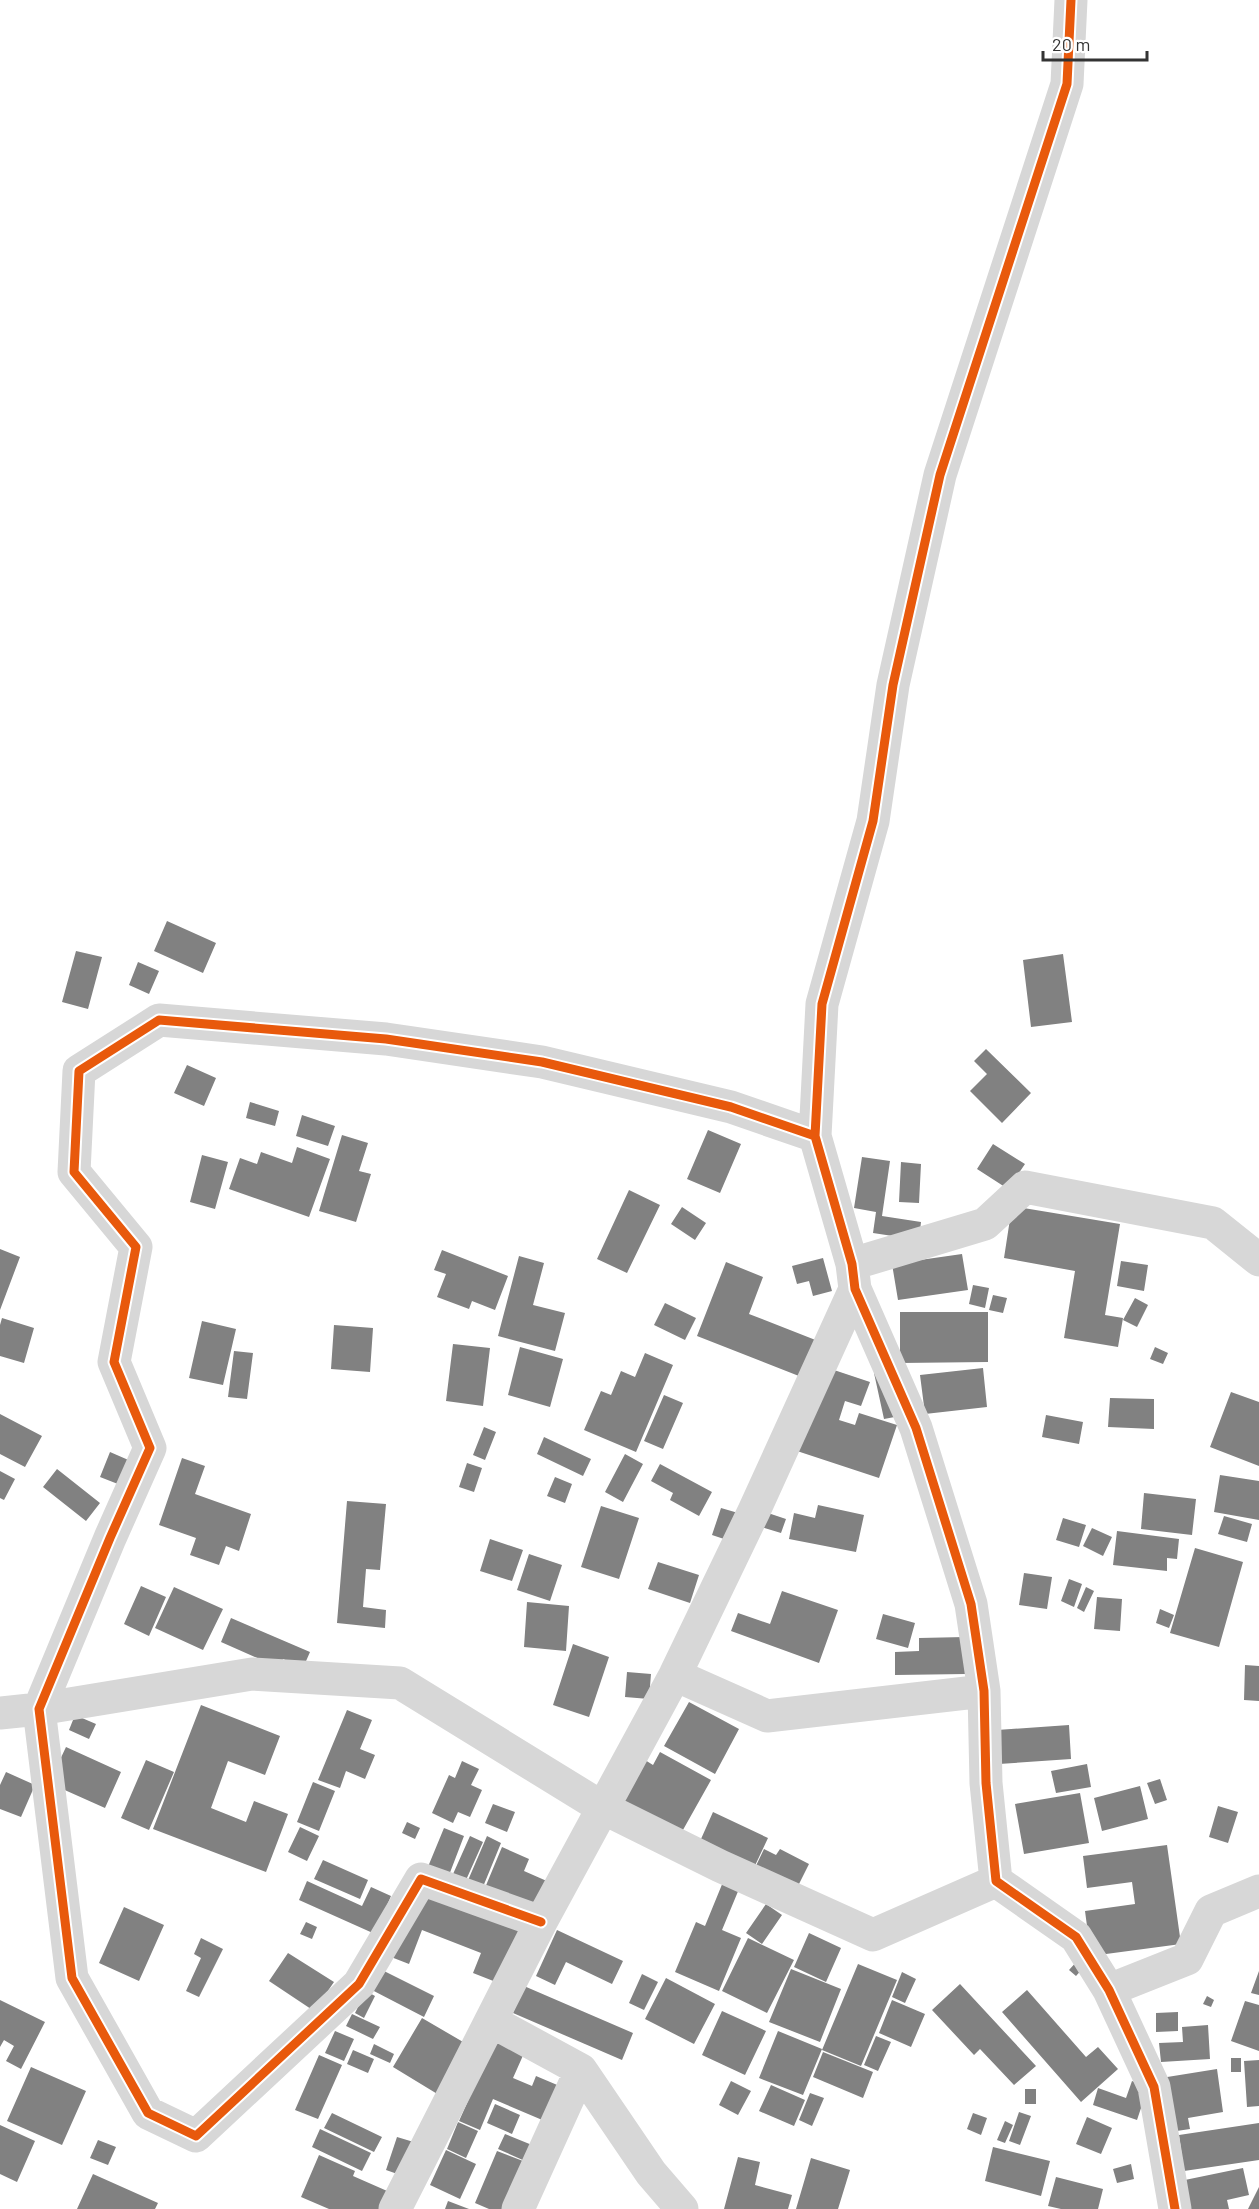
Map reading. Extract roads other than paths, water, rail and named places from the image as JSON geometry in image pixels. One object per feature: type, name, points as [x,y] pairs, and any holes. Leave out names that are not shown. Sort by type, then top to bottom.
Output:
[{"type":"street","points":[[1071,0],[1067,84],[940,475],[893,685],[873,821],[822,1004],[815,1136],[853,1277],[916,1428],[971,1604],[984,1691],[986,1783],[996,1881],[1076,1937],[1109,1989],[1154,2087],[1175,2209]]},
{"type":"street","points":[[541,1922],[421,1879],[359,1984],[196,2136],[148,2113],[72,1978],[39,1709],[150,1448],[114,1362],[136,1247],[74,1172],[79,1071],[159,1020],[386,1039],[542,1062],[731,1107],[815,1136]]},
{"type":"street","points":[[395,2209],[541,1922],[675,1675],[754,1511],[853,1277],[985,1224],[1025,1187],[1213,1223],[1259,1260]]},
{"type":"street","points":[[0,1713],[39,1709],[252,1674],[400,1683],[603,1808],[720,1866],[873,1935],[996,1881]]},
{"type":"street","points":[[675,1675],[767,1716],[984,1691]]},
{"type":"street","points":[[1109,1989],[1188,1959],[1211,1911],[1259,1891]]},
{"type":"street","points":[[490,2021],[581,2070],[651,2173],[682,2209]]},
{"type":"street","points":[[518,2209],[581,2070]]}]
